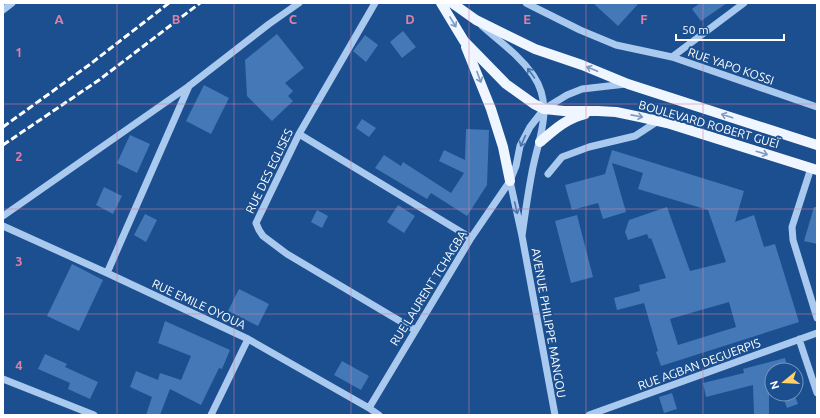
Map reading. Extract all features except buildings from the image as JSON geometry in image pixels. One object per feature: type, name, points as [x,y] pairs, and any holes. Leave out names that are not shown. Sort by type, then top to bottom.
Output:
[{"type":"main road","name":"BOULEVARD ROBERT GUEÏ","points":[[441,3],[464,41],[506,84],[529,102],[544,109],[616,112],[658,121],[814,169]]},
{"type":"main road","name":"BOULEVARD ROBERT GUEÏ","points":[[452,3],[476,20],[535,49],[582,65],[628,84],[817,145]]},
{"type":"main road","points":[[464,41],[491,109],[503,147],[510,181]]},
{"type":"main road","points":[[540,142],[558,127],[577,116],[598,111]]},
{"type":"street","points":[[3,10],[12,3]]},
{"type":"street","points":[[3,216],[189,86],[269,24],[299,3]]},
{"type":"street","name":"RUE DES EGLISES","points":[[375,3],[299,134],[256,223],[263,236],[287,254],[415,330]]},
{"type":"street","name":"RUE YAPO KOSSI","points":[[526,3],[580,30],[616,45],[672,58],[817,107]]},
{"type":"street","points":[[672,58],[744,3]]},
{"type":"street","name":"AVENUE PHILIPPE MANGOU","points":[[476,20],[518,56],[533,76],[542,95],[544,124],[535,156],[527,196],[522,236]]},
{"type":"street","name":"BOULEVARD ROBERT GUEÏ","points":[[544,109],[567,95],[582,89],[628,84]]},
{"type":"street","points":[[107,273],[189,86]]},
{"type":"street","points":[[510,181],[516,166],[520,146],[530,127],[544,109]]},
{"type":"street","points":[[548,174],[562,157],[589,147],[635,136],[658,121]]},
{"type":"street","points":[[299,134],[471,238]]},
{"type":"street","points":[[814,169],[792,228],[792,240],[817,318]]},
{"type":"street","name":"AVENUE PHILIPPE MANGOU","points":[[510,181],[522,236],[555,415]]},
{"type":"street","name":"RUE LAURENT TCHAGBA","points":[[369,408],[471,238],[510,181]]},
{"type":"street","name":"RUE EMILE OYOUA","points":[[3,226],[107,273],[248,340],[379,415]]},
{"type":"street","name":"RUE AGBAN DEGUERPIS","points":[[589,415],[817,333]]},
{"type":"street","points":[[800,339],[817,393]]},
{"type":"street","points":[[211,415],[248,340]]},
{"type":"street","points":[[3,379],[94,415]]},
{"type":"railway","points":[[3,127],[89,65],[169,3]]},
{"type":"railway","points":[[3,145],[99,80],[200,3]]}]
